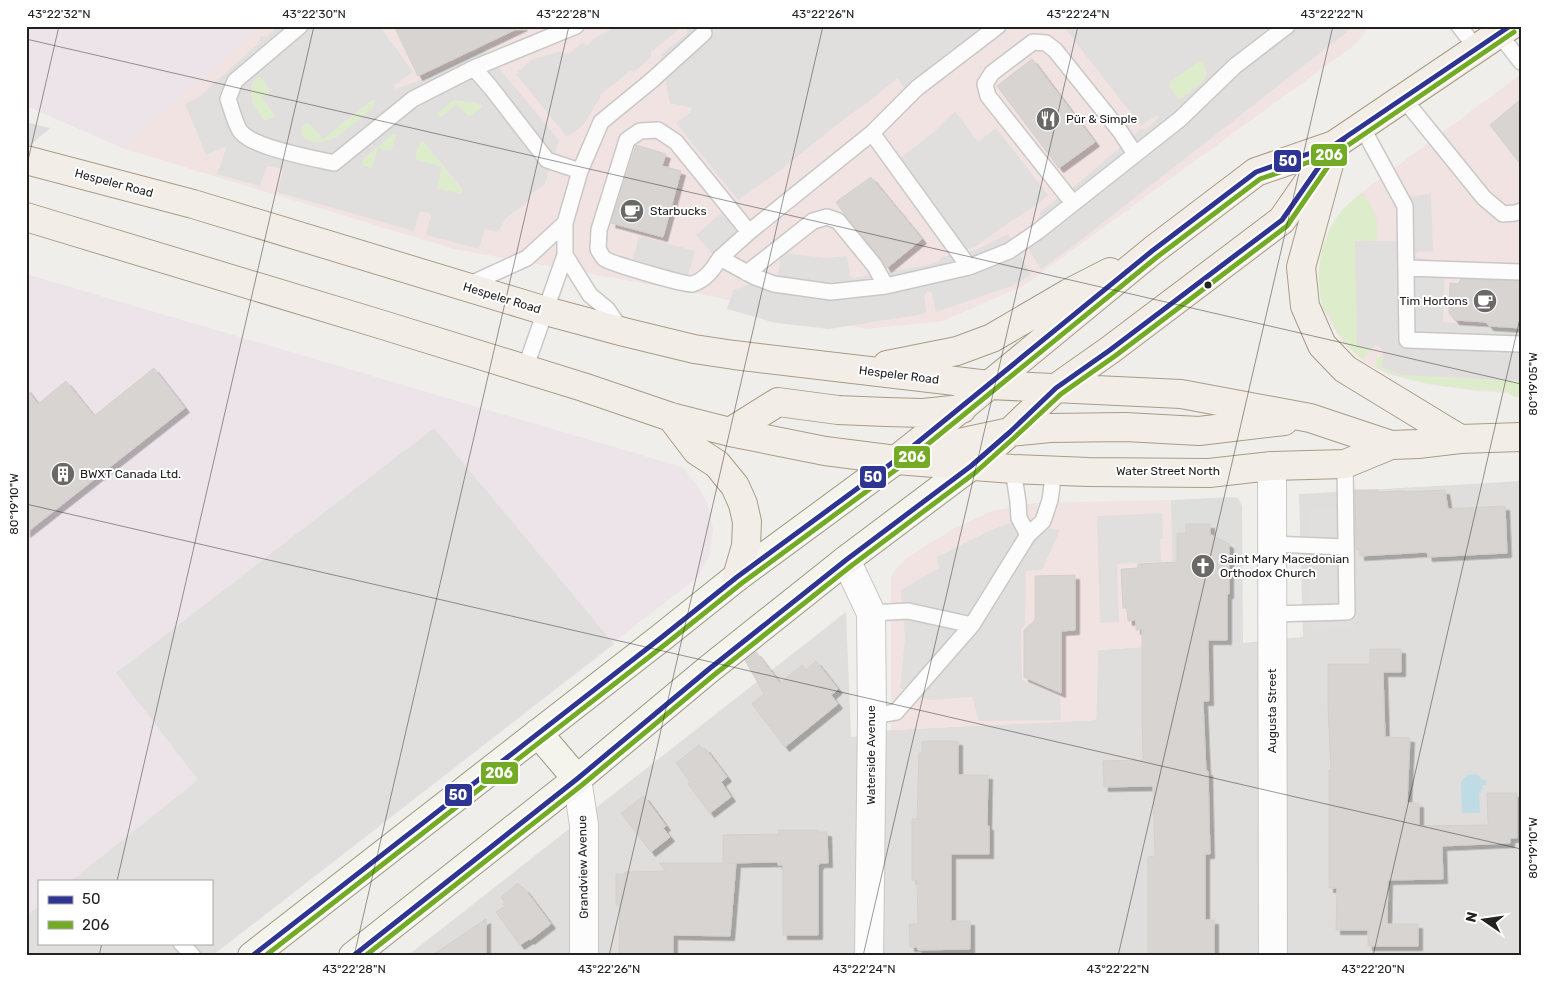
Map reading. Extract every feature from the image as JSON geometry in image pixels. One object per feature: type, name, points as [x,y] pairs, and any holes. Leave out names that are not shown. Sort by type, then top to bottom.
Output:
[{"type":"main road","points":[[252,956],[737,577],[896,460],[960,410],[1152,252],[1256,172],[1334,145],[1504,30]]},
{"type":"main road","points":[[353,956],[577,779],[846,560],[971,466],[1056,388],[1110,350],[1282,220],[1334,145]]},
{"type":"main road","points":[[1334,145],[1301,267],[1305,306],[1322,345],[1345,369],[1460,439]]},
{"type":"main road","name":"Hespeler Road","points":[[26,160],[193,204],[546,311],[694,349],[989,385],[1056,388]]},
{"type":"main road","points":[[26,217],[525,369],[672,417],[730,432],[825,452],[896,460],[1010,432],[1050,428],[1125,427],[1199,431],[1310,418]]},
{"type":"main road","points":[[861,370],[957,352],[992,338],[1069,292],[1152,252]]},
{"type":"main road","points":[[730,432],[778,402],[838,410],[923,413],[960,410],[1007,401],[1056,388]]},
{"type":"main road","name":"Water Street North","points":[[1056,388],[1181,394],[1310,418],[1391,445]]},
{"type":"main road","points":[[672,417],[697,451],[718,464],[735,486],[743,504],[747,522],[746,546],[737,577]]},
{"type":"main road","name":"Water Street North","points":[[896,460],[1013,469],[1209,473],[1272,466],[1345,464],[1391,445],[1460,439],[1521,437]]},
{"type":"main road","points":[[538,733],[577,779]]},
{"type":"street","name":"Augusta Street","points":[[1272,466],[1273,956]]},
{"type":"street","name":"Waterside Avenue","points":[[846,560],[871,613],[872,716],[869,956]]},
{"type":"street","name":"Grandview Avenue","points":[[577,779],[584,826],[584,956]]},
{"type":"lane","points":[[300,26],[235,81],[228,99],[240,132],[252,140],[286,152],[334,163],[413,99],[474,68],[576,26]]},
{"type":"lane","points":[[749,232],[676,142],[658,130],[640,131],[627,140],[599,230],[598,249],[605,258],[623,265],[689,284],[702,280],[720,258],[749,232],[872,133],[917,88],[998,26]]},
{"type":"lane","points":[[720,258],[746,273],[774,284],[831,292],[886,286],[969,267],[1009,251],[1037,232],[1180,119],[1235,66],[1287,26]]},
{"type":"lane","points":[[1459,26],[1477,49]]},
{"type":"lane","points":[[1504,30],[1521,62]]},
{"type":"lane","points":[[525,369],[565,255],[565,222],[580,170],[601,122],[704,33]]},
{"type":"lane","points":[[1073,203],[988,96],[985,84],[992,73],[1033,42],[1046,43],[1055,50],[1120,131],[1135,154]]},
{"type":"lane","points":[[474,68],[547,160],[580,170]]},
{"type":"lane","points":[[1403,98],[1484,198],[1503,214],[1521,211]]},
{"type":"lane","points":[[1362,127],[1405,206],[1407,340],[1521,344]]},
{"type":"lane","points":[[872,133],[969,267]]},
{"type":"lane","points":[[746,273],[813,221],[827,217],[838,221],[874,265],[886,286]]},
{"type":"lane","points":[[464,287],[527,258],[544,244],[565,222]]},
{"type":"lane","points":[[565,255],[590,295],[607,309],[624,332]]},
{"type":"lane","points":[[1406,268],[1521,272]]},
{"type":"lane","points":[[1272,614],[1347,612],[1345,464]]},
{"type":"lane","points":[[1013,469],[1019,518],[1028,535]]},
{"type":"lane","points":[[872,716],[896,712],[972,625],[1028,535],[1043,521],[1050,500],[1054,470]]},
{"type":"lane","points":[[1272,544],[1345,547]]},
{"type":"lane","points":[[871,613],[908,611],[972,625]]},
{"type":"lane","points":[[182,944],[193,956]]},
{"type":"shaded area","points":[[33,26],[261,26],[122,148],[26,106],[26,32]]},
{"type":"shaded area","points":[[261,26],[1367,26],[1365,33],[1352,47],[1023,286],[943,321],[866,329],[696,293],[454,249],[122,148]]},
{"type":"shaded area","points":[[278,26],[380,26],[413,72],[393,86],[395,89],[424,79],[483,49],[559,140],[545,184],[529,196],[531,199],[506,218],[498,232],[485,229],[479,249],[426,235],[431,215],[429,213],[420,211],[414,231],[277,192],[283,172],[281,169],[267,166],[260,186],[217,174],[227,146],[206,155],[185,104],[199,97],[260,42],[262,36],[266,37]],"holes":[[[256,78],[261,78],[269,89],[269,92],[262,98],[274,114],[270,119],[265,120],[262,118],[253,104],[251,93]],[[372,100],[374,100],[375,103],[372,109],[335,138],[313,142],[305,139],[301,134],[302,127],[306,123],[310,124],[323,139]],[[454,100],[475,103],[482,107],[469,117],[457,104],[441,117],[438,113]],[[393,134],[396,135],[391,151],[378,148],[372,168],[364,166],[363,159]],[[420,141],[423,141],[462,189],[461,194],[437,188],[442,167],[415,159]]]},
{"type":"shaded area","points":[[617,26],[982,26],[957,48],[953,48],[926,70],[926,73],[906,90],[896,79],[774,175],[738,200],[676,123],[691,112],[692,108],[670,104],[661,54],[687,34],[687,30],[681,28],[651,52],[651,57],[634,72],[630,71],[600,95],[583,125],[567,137],[516,74],[531,60],[561,51],[569,54],[583,42],[586,46],[598,36]]},
{"type":"shaded area","points":[[1063,26],[1353,26],[1077,243],[1041,269],[1028,248],[1041,211],[1082,180],[1140,130],[1146,129],[1159,118],[1158,115],[1141,126]],"holes":[[[1199,61],[1204,62],[1205,78],[1182,98],[1178,98],[1170,88],[1170,82]]]},
{"type":"shaded area","points":[[1521,74],[1521,397],[1515,397],[1508,393],[1476,391],[1427,384],[1388,374],[1363,361],[1343,343],[1322,308],[1319,271],[1321,254],[1330,228],[1345,207],[1361,193]]},
{"type":"shaded area","points":[[955,111],[978,142],[996,128],[1048,195],[1037,205],[975,247],[956,252],[893,164],[935,131]]},
{"type":"shaded area","points":[[1431,194],[1433,251],[1418,252],[1415,255],[1422,259],[1445,262],[1443,322],[1521,327],[1521,381],[1402,375],[1382,367],[1383,353],[1380,346],[1375,345],[1372,348],[1357,347],[1355,241],[1402,241],[1396,198]]},
{"type":"shaded area","points":[[721,213],[745,240],[720,263],[696,235]]},
{"type":"shaded area","points":[[1008,234],[1031,275],[1012,286],[936,312],[932,293],[928,291],[924,295],[926,312],[923,314],[829,329],[776,323],[727,309],[733,290],[778,275],[781,253],[827,258],[847,256],[850,276],[854,278],[932,264],[938,262],[942,257],[978,249]]},
{"type":"shaded area","points":[[639,236],[695,251],[685,287],[629,273]]},
{"type":"shaded area","points":[[26,274],[682,467],[696,483],[708,504],[713,529],[710,554],[698,577],[207,956],[26,956]]},
{"type":"shaded area","points":[[434,428],[614,644],[212,956],[26,956],[26,916],[38,907],[38,944],[212,944],[212,880],[72,880],[198,780],[116,673]]},
{"type":"shaded area","points":[[1521,481],[1521,956],[407,956],[846,612],[851,737],[891,730],[1096,720],[1098,650],[1243,643],[1303,637],[1299,494]]},
{"type":"shaded area","points":[[1238,498],[1242,506],[1243,643],[1174,645],[1171,500]]},
{"type":"shaded area","points":[[1171,500],[1174,645],[1098,650],[1096,720],[891,730],[891,577],[908,557],[955,528],[992,511],[1034,503]]},
{"type":"shaded area","points":[[1352,507],[1355,629],[1310,630],[1310,508]]},
{"type":"shaded area","points":[[1162,513],[1163,539],[1160,539],[1161,562],[1117,564],[1119,622],[1100,623],[1097,516]]},
{"type":"shaded area","points":[[1009,523],[1060,530],[1042,570],[1026,571],[1025,624],[1021,630],[1022,680],[1060,697],[1061,720],[979,721],[972,697],[929,700],[900,688],[905,637],[901,590],[939,568],[937,557]]},
{"type":"green space","points":[[1199,61],[1204,62],[1203,80],[1182,98],[1178,97],[1170,88],[1170,82]]},
{"type":"green space","points":[[258,77],[270,89],[262,98],[274,114],[270,119],[262,118],[259,115],[253,102],[253,88]]},
{"type":"green space","points":[[373,100],[375,103],[372,109],[336,137],[319,142],[310,141],[301,134],[302,127],[306,123],[310,124],[323,139]]},
{"type":"green space","points":[[454,100],[473,103],[482,107],[469,117],[457,104],[441,117],[438,115]]},
{"type":"green space","points":[[393,133],[396,135],[392,150],[372,168],[364,166],[363,160]]},
{"type":"green space","points":[[422,140],[462,190],[461,194],[439,189],[415,159],[419,142]]},
{"type":"green space","points":[[1361,193],[1370,203],[1377,219],[1377,238],[1374,241],[1355,241],[1357,347],[1372,348],[1363,359],[1347,344],[1338,332],[1328,312],[1325,313],[1319,289],[1322,252],[1330,228],[1342,211]]},
{"type":"green space","points":[[1382,355],[1382,367],[1402,375],[1521,381],[1521,397],[1515,397],[1509,394],[1509,392],[1457,388],[1422,382],[1389,373],[1374,366],[1377,361],[1375,360]]},
{"type":"water","points":[[1478,775],[1482,780],[1486,780],[1486,785],[1483,785],[1479,793],[1480,813],[1462,813],[1461,782],[1466,776]]},
{"type":"pier","points":[[26,122],[50,128],[26,149]]},
{"type":"building","points":[[394,26],[523,26],[418,76]]},
{"type":"building","points":[[1032,59],[1095,142],[1059,168],[997,86]]},
{"type":"building","points":[[1521,99],[1521,165],[1490,125]]},
{"type":"building","points":[[636,145],[666,154],[662,166],[681,171],[663,237],[611,223]]},
{"type":"building","points":[[871,177],[922,239],[887,268],[836,202]]},
{"type":"building","name":"Tim Hortons","points":[[1461,279],[1521,281],[1521,328],[1489,326],[1486,322],[1455,320],[1449,313],[1450,283],[1458,284]]},
{"type":"building","name":"BWXT Canada Ltd.","points":[[154,368],[185,408],[26,533],[26,388],[38,404],[66,381],[94,416]]},
{"type":"building","points":[[1355,490],[1405,492],[1445,490],[1448,509],[1505,506],[1507,553],[1428,557],[1427,552],[1360,556],[1360,549],[1356,550]]},
{"type":"building","points":[[1186,524],[1210,524],[1210,534],[1229,544],[1227,640],[1208,640],[1209,701],[1203,701],[1206,771],[1208,771],[1210,854],[1205,854],[1205,920],[1214,920],[1214,953],[1148,953],[1148,857],[1155,856],[1153,786],[1104,787],[1103,761],[1143,760],[1142,629],[1136,630],[1136,620],[1128,621],[1127,608],[1123,608],[1121,569],[1138,568],[1138,564],[1177,562],[1177,533],[1186,533]]},
{"type":"building","points":[[1075,575],[1075,630],[1061,631],[1061,693],[1024,677],[1024,630],[1035,620],[1035,576]]},
{"type":"building","points":[[1370,649],[1401,649],[1401,672],[1383,672],[1385,737],[1410,738],[1407,803],[1419,803],[1419,826],[1488,825],[1487,793],[1517,793],[1517,838],[1510,838],[1510,843],[1442,846],[1443,879],[1388,880],[1387,924],[1418,924],[1418,946],[1368,946],[1368,930],[1336,930],[1337,888],[1329,888],[1329,770],[1331,770],[1328,664],[1370,664]]},
{"type":"building","points":[[756,652],[780,683],[802,665],[806,670],[816,661],[838,689],[831,695],[838,704],[785,747],[752,704],[764,694],[745,660]]},
{"type":"building","points":[[922,741],[958,741],[958,775],[988,775],[987,826],[989,826],[989,854],[951,854],[951,921],[970,921],[970,949],[918,950],[917,947],[910,947],[909,924],[918,924],[917,880],[912,880],[912,819],[917,819],[919,753],[922,753]]},
{"type":"building","points":[[699,745],[703,749],[705,748],[727,777],[721,782],[731,797],[710,813],[688,784],[690,782],[676,763]]},
{"type":"building","points":[[644,796],[666,826],[663,828],[670,837],[651,852],[621,813]]},
{"type":"building","points":[[778,830],[818,830],[818,832],[827,832],[828,863],[819,863],[818,865],[818,935],[783,935],[783,865],[778,865],[778,862],[728,863],[736,863],[730,936],[673,935],[673,955],[619,954],[620,905],[616,905],[616,874],[666,871],[659,863],[723,863],[723,835],[778,834]]},
{"type":"building","points":[[518,883],[524,888],[551,924],[520,945],[496,912],[505,906],[501,897]]},
{"type":"building","points":[[486,919],[486,956],[431,956]]},
{"type":"transit line","name":"50","points":[[252,956],[737,577],[896,460],[1152,251],[1256,172],[1334,145],[1510,26]]},
{"type":"transit line","name":"206","points":[[265,956],[742,583],[901,466],[1157,257],[1260,179],[1338,152],[1514,32]]},
{"type":"transit line","name":"50","points":[[353,956],[577,779],[709,669],[846,560],[971,466],[1056,388],[1110,350],[1282,220],[1334,145],[1344,139]]},
{"type":"transit line","name":"206","points":[[365,956],[582,785],[714,675],[851,566],[976,472],[1061,394],[1115,356],[1287,226],[1340,149]]},
{"type":"place","name":"Pür & Simple","points":[[1048,119]]},
{"type":"place","name":"Starbucks","points":[[632,211]]},
{"type":"place","name":"Tim Hortons","points":[[1485,301]]},
{"type":"place","name":"BWXT Canada Ltd.","points":[[63,474]]},
{"type":"place","name":"Saint Mary Macedonian Orthodox Church","points":[[1203,566]]}]
